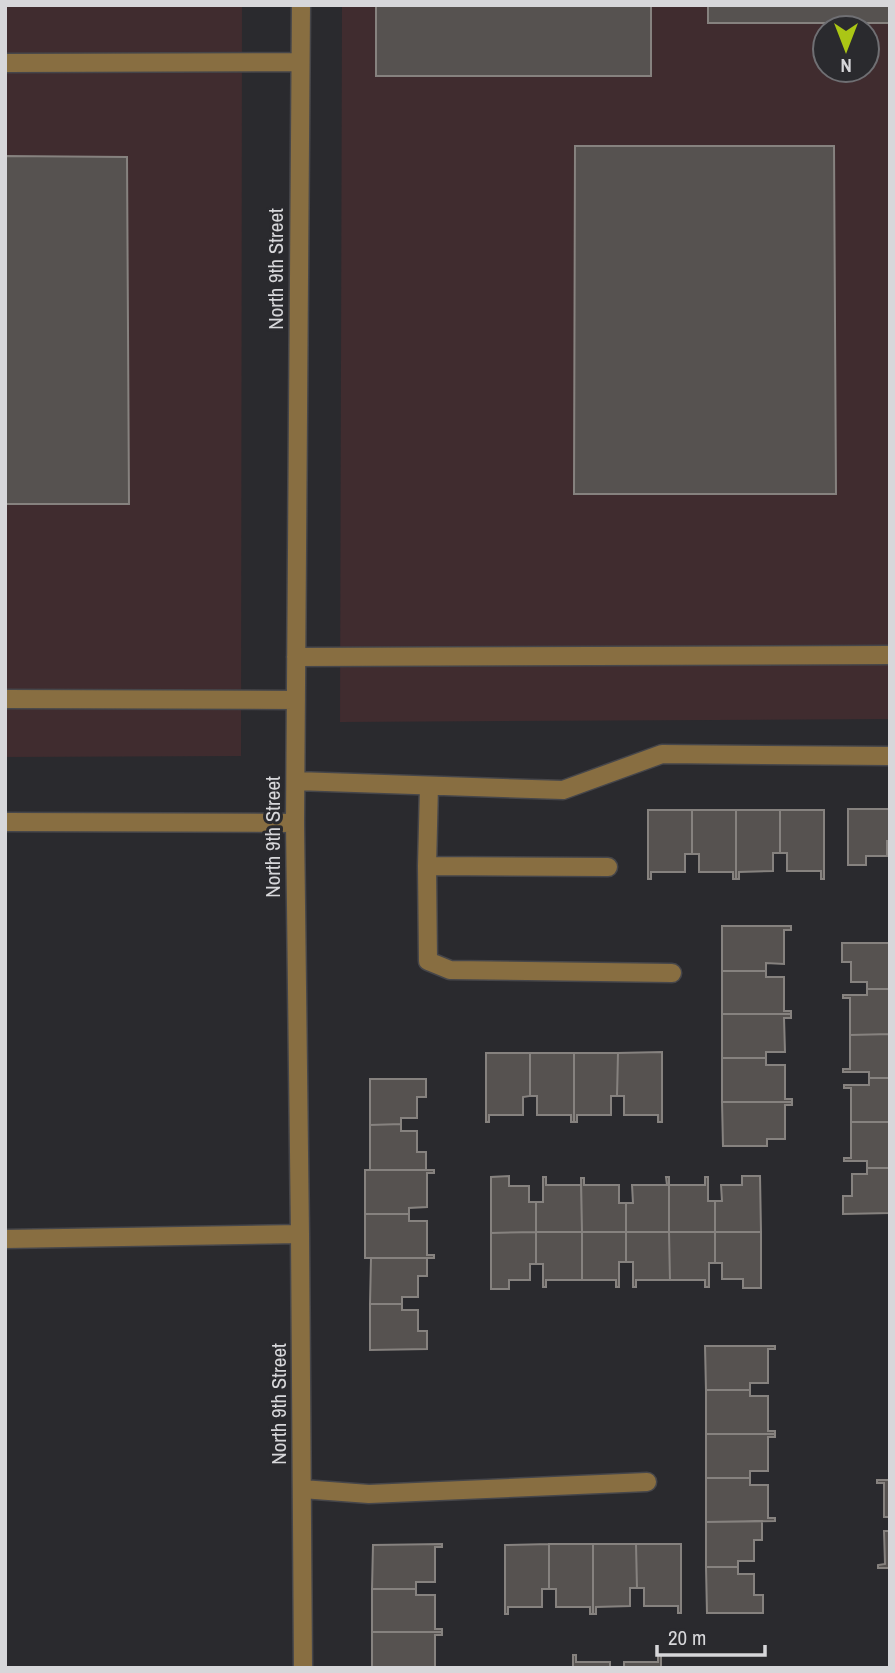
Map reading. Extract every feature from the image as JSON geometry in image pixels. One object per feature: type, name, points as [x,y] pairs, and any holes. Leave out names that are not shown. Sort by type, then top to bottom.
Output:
[{"type":"street","name":"North 9th Street","points":[[300,5],[295,823],[303,1668]]},
{"type":"street","points":[[5,62],[300,62]]},
{"type":"street","points":[[296,657],[890,655]]},
{"type":"street","points":[[5,699],[296,700]]},
{"type":"street","points":[[296,781],[564,790],[662,754],[890,756]]},
{"type":"street","points":[[429,786],[428,961],[450,970],[672,973]]},
{"type":"street","points":[[5,822],[295,823]]},
{"type":"street","points":[[427,866],[608,867]]},
{"type":"street","points":[[5,1239],[300,1234]]},
{"type":"street","points":[[302,1489],[369,1494],[647,1482]]},
{"type":"shaded area","points":[[5,5],[242,5],[241,756],[5,757]]},
{"type":"shaded area","points":[[342,5],[890,5],[890,719],[340,722]]},
{"type":"building","points":[[376,5],[651,5],[651,76],[376,76]]},
{"type":"building","points":[[708,5],[890,5],[890,23],[881,23],[881,14],[811,14],[811,23],[708,23]]},
{"type":"building","points":[[575,146],[834,146],[836,494],[574,494]]},
{"type":"building","points":[[5,156],[127,157],[129,504],[5,504]]},
{"type":"building","points":[[848,809],[890,809],[887,856],[866,856],[866,865],[848,865]]},
{"type":"building","points":[[648,810],[692,810],[692,854],[685,854],[685,872],[651,872],[651,879],[648,879]]},
{"type":"building","points":[[692,810],[736,810],[736,879],[733,879],[733,872],[699,872],[699,854],[692,854]]},
{"type":"building","points":[[736,810],[780,810],[780,853],[773,853],[773,871],[739,872],[739,879],[736,879]]},
{"type":"building","points":[[780,810],[824,810],[824,879],[821,879],[821,871],[787,871],[787,853],[780,853]]},
{"type":"building","points":[[722,926],[791,926],[791,930],[784,930],[784,964],[766,963],[766,971],[722,971]]},
{"type":"building","points":[[842,943],[890,943],[890,989],[867,989],[867,982],[851,982],[851,962],[842,962]]},
{"type":"building","points":[[722,971],[766,971],[766,977],[784,977],[784,1011],[791,1011],[791,1014],[722,1014]]},
{"type":"building","points":[[867,989],[890,989],[890,1034],[850,1035],[850,998],[843,998],[843,995],[867,995]]},
{"type":"building","points":[[722,1014],[791,1014],[791,1018],[784,1018],[785,1052],[766,1052],[766,1058],[722,1058]]},
{"type":"building","points":[[890,1034],[890,1078],[869,1078],[869,1072],[843,1072],[843,1069],[850,1069],[850,1035]]},
{"type":"building","points":[[662,1052],[662,1122],[658,1122],[658,1115],[624,1115],[624,1096],[617,1096],[618,1053]]},
{"type":"building","points":[[486,1053],[530,1053],[530,1096],[523,1097],[523,1115],[489,1115],[489,1122],[486,1122]]},
{"type":"building","points":[[530,1053],[574,1053],[574,1122],[571,1122],[571,1115],[537,1115],[537,1096],[530,1096]]},
{"type":"building","points":[[574,1053],[618,1053],[617,1096],[611,1096],[611,1115],[577,1115],[577,1122],[574,1122]]},
{"type":"building","points":[[722,1058],[766,1058],[766,1065],[785,1065],[785,1099],[792,1099],[792,1102],[722,1102]]},
{"type":"building","points":[[869,1078],[890,1078],[890,1122],[851,1122],[851,1088],[844,1088],[844,1085],[869,1085]]},
{"type":"building","points":[[370,1079],[426,1079],[426,1097],[417,1097],[417,1118],[401,1118],[401,1124],[370,1125]]},
{"type":"building","points":[[722,1102],[792,1102],[792,1105],[785,1105],[785,1139],[767,1139],[767,1146],[723,1146]]},
{"type":"building","points":[[851,1122],[890,1122],[890,1168],[867,1168],[867,1161],[844,1161],[844,1158],[851,1158]]},
{"type":"building","points":[[401,1124],[401,1131],[417,1131],[417,1152],[426,1152],[426,1170],[370,1170],[370,1125]]},
{"type":"building","points":[[867,1168],[890,1168],[890,1213],[843,1214],[843,1196],[852,1196],[852,1174],[867,1174]]},
{"type":"building","points":[[365,1170],[434,1170],[434,1173],[427,1173],[427,1207],[409,1208],[409,1214],[365,1214]]},
{"type":"building","points":[[509,1176],[509,1186],[529,1186],[529,1202],[536,1202],[536,1232],[491,1233],[491,1177]]},
{"type":"building","points":[[742,1176],[760,1176],[761,1232],[715,1232],[715,1201],[722,1201],[721,1185],[742,1185]]},
{"type":"building","points":[[543,1177],[546,1177],[546,1185],[581,1185],[582,1232],[536,1232],[536,1202],[543,1202]]},
{"type":"building","points":[[666,1177],[669,1177],[669,1232],[626,1232],[626,1203],[633,1203],[632,1185],[667,1185]]},
{"type":"building","points":[[705,1177],[708,1177],[708,1201],[715,1201],[715,1232],[669,1232],[669,1185],[705,1185]]},
{"type":"building","points":[[581,1178],[584,1178],[584,1185],[619,1185],[619,1203],[626,1203],[626,1232],[582,1232]]},
{"type":"building","points":[[365,1214],[409,1214],[409,1221],[427,1221],[427,1255],[434,1255],[434,1258],[365,1258]]},
{"type":"building","points":[[536,1232],[536,1264],[530,1264],[530,1280],[509,1280],[509,1289],[491,1289],[491,1233]]},
{"type":"building","points":[[536,1232],[582,1232],[582,1280],[546,1280],[546,1287],[543,1287],[543,1264],[536,1264]]},
{"type":"building","points":[[582,1232],[626,1232],[626,1262],[619,1262],[619,1287],[616,1287],[616,1280],[582,1280]]},
{"type":"building","points":[[626,1232],[669,1232],[670,1280],[636,1280],[636,1287],[633,1287],[633,1262],[626,1262]]},
{"type":"building","points":[[669,1232],[715,1232],[715,1263],[709,1263],[709,1287],[705,1287],[705,1280],[670,1280]]},
{"type":"building","points":[[715,1232],[761,1232],[761,1288],[743,1288],[743,1279],[722,1279],[722,1263],[715,1263]]},
{"type":"building","points":[[371,1258],[427,1258],[427,1276],[418,1276],[418,1297],[402,1297],[402,1304],[370,1304]]},
{"type":"building","points":[[370,1304],[402,1304],[402,1310],[418,1310],[418,1331],[427,1331],[427,1349],[370,1350]]},
{"type":"building","points":[[705,1346],[775,1346],[775,1349],[768,1349],[768,1383],[750,1383],[750,1390],[706,1390]]},
{"type":"building","points":[[706,1390],[750,1390],[750,1396],[768,1396],[768,1431],[775,1431],[775,1434],[706,1434]]},
{"type":"building","points":[[706,1434],[775,1434],[775,1437],[768,1437],[768,1471],[750,1471],[750,1478],[706,1478]]},
{"type":"building","points":[[706,1478],[750,1478],[750,1485],[768,1485],[768,1518],[775,1518],[775,1521],[706,1522]]},
{"type":"building","points":[[877,1480],[890,1480],[890,1517],[884,1517],[884,1483],[877,1483]]},
{"type":"building","points":[[762,1521],[762,1540],[754,1540],[754,1561],[738,1561],[738,1567],[706,1567],[706,1522]]},
{"type":"building","points":[[884,1531],[890,1531],[890,1568],[878,1568],[878,1565],[885,1564]]},
{"type":"building","points":[[442,1544],[442,1547],[435,1547],[435,1582],[416,1582],[416,1589],[372,1589],[373,1545]]},
{"type":"building","points":[[549,1544],[549,1589],[542,1589],[542,1607],[508,1607],[508,1614],[505,1614],[505,1545]]},
{"type":"building","points":[[549,1544],[593,1544],[593,1614],[590,1614],[590,1607],[556,1607],[556,1589],[549,1589]]},
{"type":"building","points":[[593,1544],[636,1544],[637,1588],[630,1588],[630,1606],[596,1607],[596,1614],[593,1614]]},
{"type":"building","points":[[636,1544],[681,1544],[681,1613],[678,1613],[678,1606],[644,1606],[644,1588],[637,1588]]},
{"type":"building","points":[[706,1567],[738,1567],[738,1574],[754,1574],[754,1595],[763,1595],[763,1613],[707,1613]]},
{"type":"building","points":[[372,1589],[416,1589],[416,1595],[435,1595],[435,1629],[442,1629],[442,1632],[372,1632]]},
{"type":"building","points":[[372,1632],[442,1632],[442,1635],[435,1635],[435,1668],[372,1668]]},
{"type":"building","points":[[573,1655],[576,1655],[576,1662],[610,1662],[610,1668],[573,1668]]},
{"type":"building","points":[[658,1655],[661,1655],[661,1668],[624,1668],[624,1662],[658,1662]]}]
